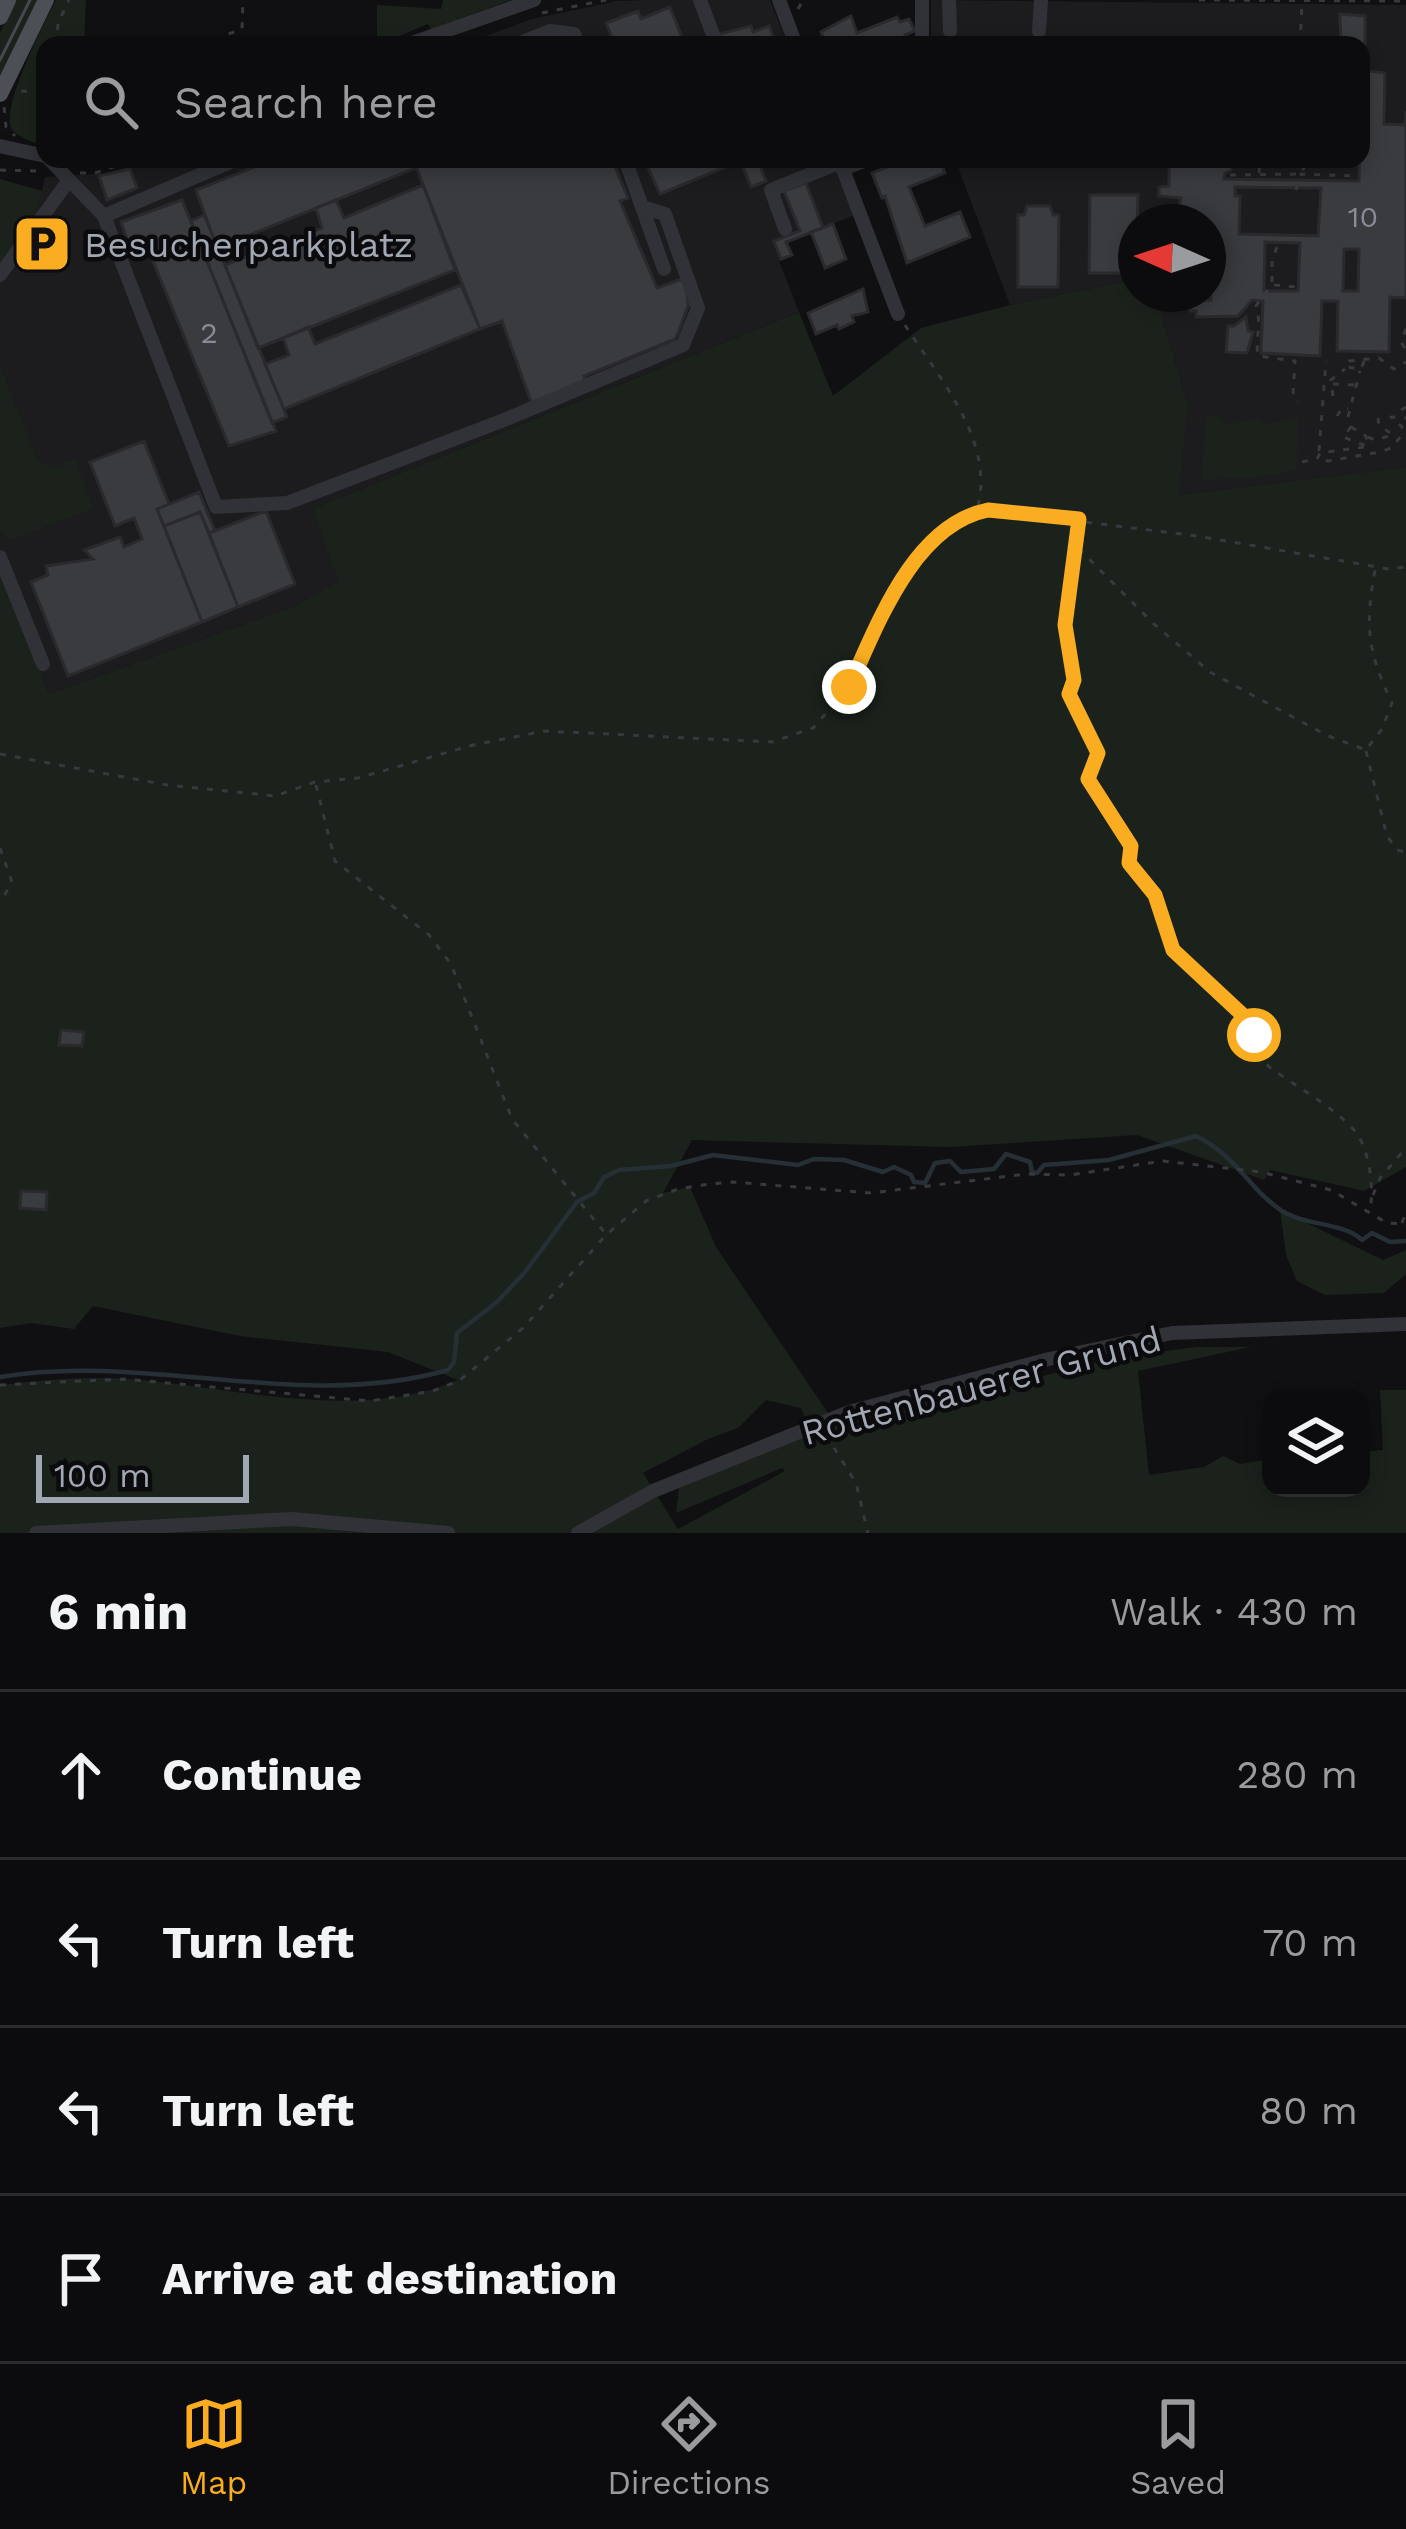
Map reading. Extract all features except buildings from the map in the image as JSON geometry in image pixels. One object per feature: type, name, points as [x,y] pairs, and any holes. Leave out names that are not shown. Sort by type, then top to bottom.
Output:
[{"type":"main road","points":[[0,17],[8,0]]},
{"type":"main road","points":[[8,93],[46,0]]},
{"type":"street","points":[[431,36],[533,0]]},
{"type":"street","points":[[700,0],[714,36]]},
{"type":"street","points":[[779,0],[793,36]]},
{"type":"street","points":[[922,0],[922,36]]},
{"type":"street","points":[[950,0],[950,31]]},
{"type":"street","points":[[1039,31],[1041,0]]},
{"type":"street","points":[[538,36],[550,31],[575,36]]},
{"type":"street","points":[[0,146],[36,154]]},
{"type":"street","points":[[58,168],[104,216],[216,507],[286,503],[683,345],[698,308],[665,214],[642,207]]},
{"type":"street","points":[[104,216],[216,168]]},
{"type":"street","points":[[628,168],[664,269]]},
{"type":"street","points":[[785,229],[771,190],[828,168]]},
{"type":"street","points":[[843,168],[898,314]]},
{"type":"street","points":[[0,275],[69,180]]},
{"type":"street","points":[[0,557],[43,664]]},
{"type":"street","name":"Rottenbauerer Grund","points":[[578,1533],[653,1491],[849,1412],[1140,1338],[1406,1324]]},
{"type":"street","points":[[36,1533],[292,1519],[448,1533]]},
{"type":"path","points":[[57,36],[69,0]]},
{"type":"path","points":[[223,36],[242,29],[243,0]]},
{"type":"path","points":[[527,16],[606,0]]},
{"type":"path","points":[[1199,0],[1406,2]]},
{"type":"path","points":[[1300,36],[1302,1]]},
{"type":"path","points":[[8,93],[6,128],[28,140]]},
{"type":"path","points":[[1259,168],[1259,175]]},
{"type":"path","points":[[1296,190],[1304,168]]},
{"type":"path","points":[[1230,175],[1359,176]]},
{"type":"path","points":[[1277,247],[1272,284],[1256,306],[1260,319],[1257,349],[1258,356],[1295,361],[1292,395],[1298,402]]},
{"type":"path","points":[[1272,284],[1296,287]]},
{"type":"path","points":[[898,314],[966,418],[988,510]]},
{"type":"path","points":[[1406,329],[1401,342],[1406,350]]},
{"type":"path","points":[[1346,368],[1349,361],[1379,358],[1394,369],[1406,362]]},
{"type":"path","points":[[1318,456],[1326,361]]},
{"type":"path","points":[[1348,417],[1364,361]]},
{"type":"path","points":[[1333,395],[1334,370],[1360,369]]},
{"type":"path","points":[[1332,384],[1356,385]]},
{"type":"path","points":[[1337,416],[1343,407],[1349,409]]},
{"type":"path","points":[[1318,456],[1328,461],[1391,448],[1402,435],[1402,427],[1391,417]]},
{"type":"path","points":[[1379,425],[1391,417],[1406,418]]},
{"type":"path","points":[[1364,447],[1342,437],[1351,427],[1375,440],[1394,435],[1379,425],[1378,418]]},
{"type":"path","points":[[1364,447],[1366,436]]},
{"type":"path","points":[[1302,462],[1364,447]]},
{"type":"path","points":[[976,512],[982,493]]},
{"type":"path","points":[[0,754],[167,785],[275,796],[315,782],[358,778],[473,745],[545,731],[772,742],[813,728],[849,687],[894,589],[939,535],[976,512],[988,510],[1406,567]]},
{"type":"path","points":[[1079,519],[1065,625],[1074,680],[1069,694],[1098,753],[1088,779],[1131,846],[1129,863],[1155,895],[1173,950],[1248,1020],[1254,1035],[1270,1042],[1268,1066],[1356,1131],[1366,1160],[1370,1211]]},
{"type":"path","points":[[1074,544],[1210,672],[1326,735],[1366,750]]},
{"type":"path","points":[[1366,750],[1382,730],[1392,703],[1372,663],[1366,617],[1376,566]]},
{"type":"path","points":[[1366,750],[1387,836],[1397,850],[1406,852]]},
{"type":"path","points":[[315,782],[335,861],[429,935],[451,964],[512,1119],[606,1235]]},
{"type":"path","points":[[0,848],[12,882],[0,903]]},
{"type":"path","points":[[1372,1195],[1406,1148]]},
{"type":"path","points":[[0,1385],[124,1378],[370,1401],[433,1391],[460,1380],[523,1328],[606,1235],[646,1201],[709,1184],[871,1193],[1026,1174],[1070,1175],[1163,1161],[1262,1172],[1331,1190],[1387,1223],[1404,1224],[1406,1212]]},
{"type":"path","points":[[817,1424],[856,1483],[868,1533]]},
{"type":"shaded area","points":[[16,0],[39,0],[0,77],[0,33]]},
{"type":"shaded area","points":[[56,0],[86,0],[84,36],[39,36]]},
{"type":"shaded area","points":[[443,0],[511,0],[431,29],[428,24],[399,36],[377,36],[377,5],[441,9]]},
{"type":"shaded area","points":[[770,0],[784,36],[486,36],[532,19],[617,1]]},
{"type":"shaded area","points":[[931,0],[1406,5],[1406,467],[1178,495],[1188,404],[1160,312],[1226,312],[1226,204],[1118,204],[1118,283],[1010,305],[958,168],[1370,168],[1370,36],[931,36]]},
{"type":"shaded area","points":[[36,42],[36,143],[15,133],[10,119]]},
{"type":"shaded area","points":[[124,168],[837,168],[855,215],[787,242],[792,255],[779,261],[799,312],[312,509],[340,581],[295,606],[49,694],[0,566],[0,264],[42,191],[45,177]]},
{"type":"shaded area","points":[[0,179],[42,191],[35,217],[0,264]]},
{"type":"shaded area","points":[[1118,283],[1118,312],[1160,312],[1188,404],[1179,495],[1406,467],[1406,1167],[1364,1191],[1270,1170],[1264,1180],[1137,1135],[950,1147],[692,1140],[663,1193],[690,1187],[716,1247],[832,1419],[946,1386],[1009,1387],[1115,1358],[1196,1347],[1251,1347],[1138,1371],[1149,1475],[1204,1467],[1223,1456],[1240,1464],[1262,1460],[1262,1497],[1370,1497],[1370,1451],[1383,1450],[1380,1390],[1406,1390],[1406,1533],[0,1533],[0,1385],[113,1378],[338,1401],[420,1393],[458,1380],[388,1352],[240,1336],[93,1306],[74,1329],[31,1323],[0,1328],[0,566],[49,694],[295,606],[339,581],[312,509],[799,312],[833,396],[921,328]],"holes":[[[766,1400],[801,1408],[808,1427],[679,1488],[676,1513],[782,1468],[785,1471],[678,1529],[643,1473],[738,1428]]]},
{"type":"shaded area","points":[[0,366],[38,460],[53,468],[74,459],[94,508],[16,538],[0,532]]},
{"type":"shaded area","points":[[1218,415],[1224,425],[1258,419],[1266,425],[1299,417],[1296,470],[1201,480],[1206,418]]},
{"type":"shaded area","points":[[1280,1210],[1383,1260],[1406,1250],[1406,1274],[1384,1293],[1325,1295],[1297,1281],[1286,1255]]},
{"type":"waterway","points":[[0,1377],[112,1371],[336,1385],[448,1370],[454,1362],[457,1333],[497,1302],[577,1202],[594,1193],[604,1177],[619,1170],[671,1166],[713,1155],[798,1165],[814,1159],[844,1160],[883,1172],[894,1167],[911,1175],[914,1182],[925,1183],[935,1163],[950,1161],[961,1172],[994,1169],[1006,1154],[1030,1162],[1032,1172],[1037,1173],[1044,1165],[1109,1160],[1196,1136],[1222,1153],[1282,1211],[1345,1230],[1362,1240],[1372,1233],[1390,1242],[1406,1241]]},
{"type":"tram line","points":[[0,60],[30,0]]},
{"type":"place","name":"Besucherparkplatz","points":[[42,244]]},
{"type":"route","points":[[849,687],[894,589],[939,535],[976,512],[988,510],[1079,519],[1065,625],[1074,680],[1069,694],[1098,753],[1088,779],[1131,846],[1129,863],[1155,895],[1173,950],[1248,1020],[1254,1035]]}]
